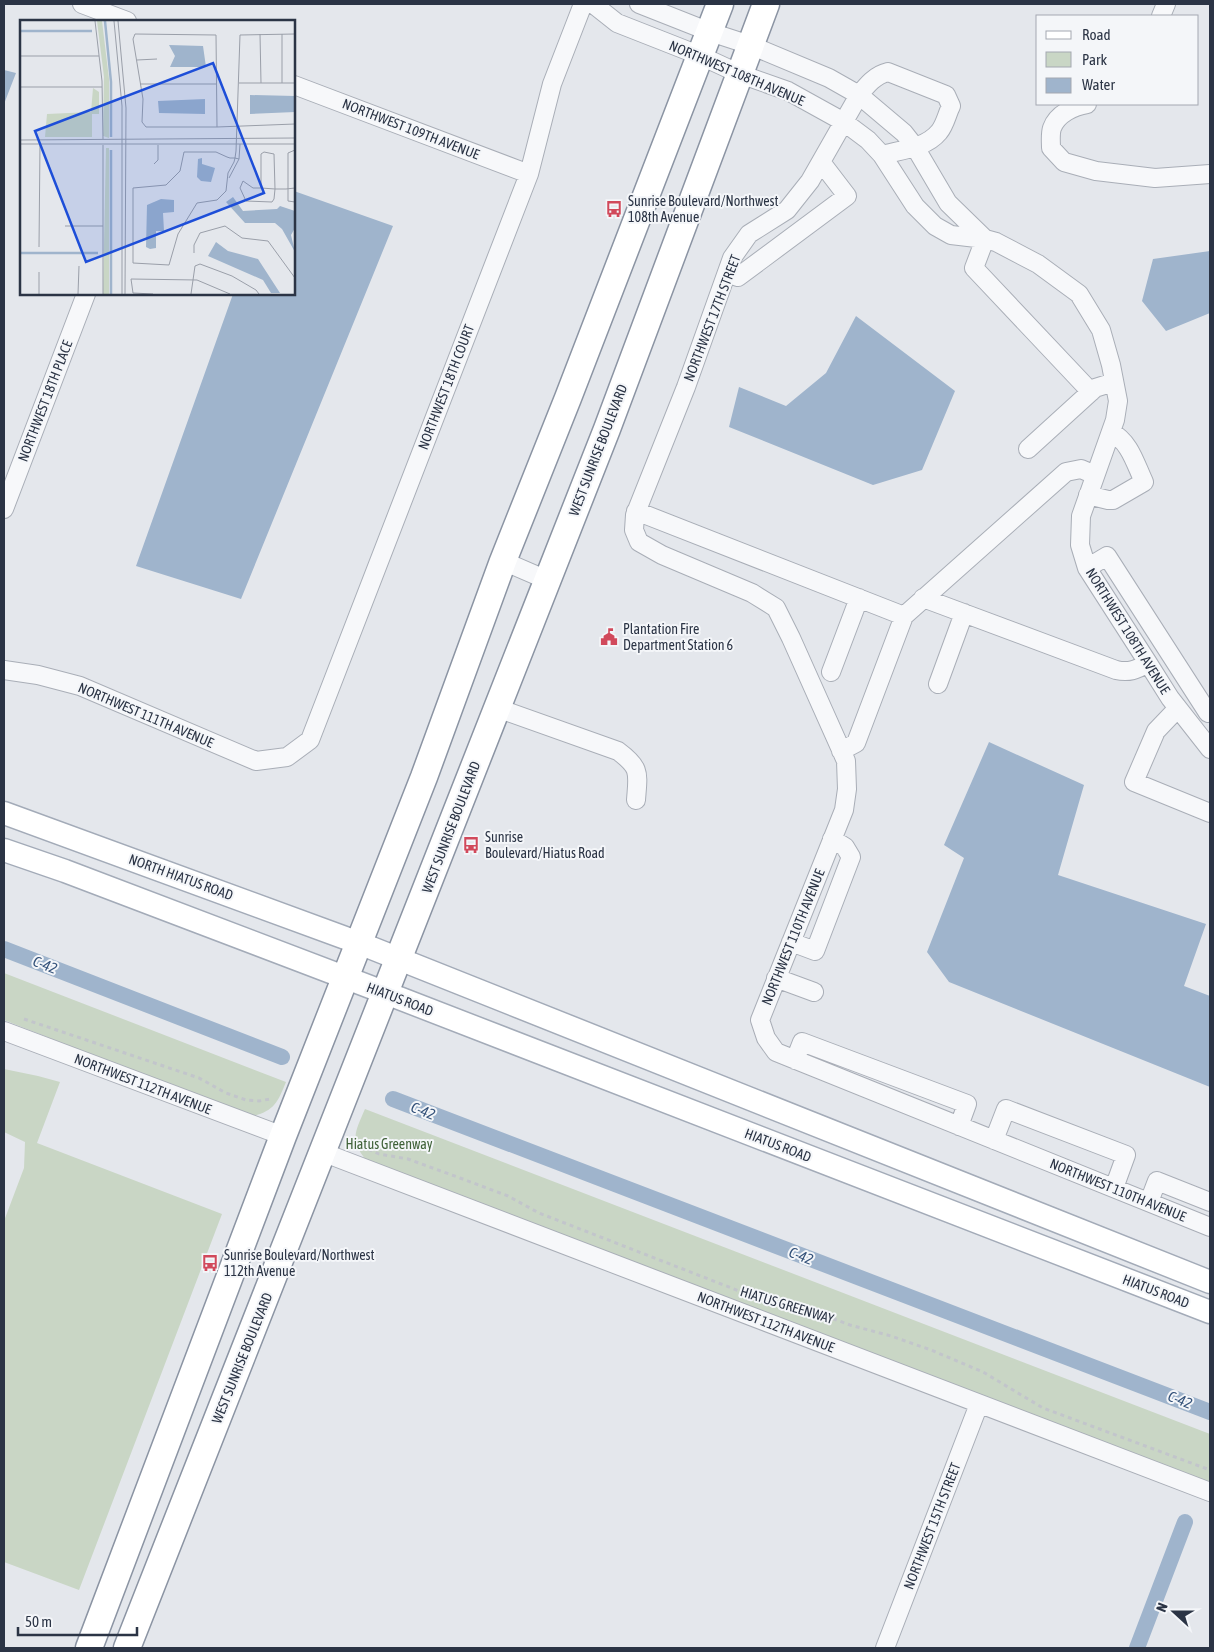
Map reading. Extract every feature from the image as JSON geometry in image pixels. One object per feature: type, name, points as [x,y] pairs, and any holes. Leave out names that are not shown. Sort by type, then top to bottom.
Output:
[{"type":"highway","points":[[89,1648],[283,1136],[424,777],[503,561],[720,4]]},
{"type":"highway","name":"WEST SUNRISE BOULEVARD","points":[[127,1648],[547,580],[766,4]]},
{"type":"main road","name":"NORTH HIATUS ROAD","points":[[4,813],[359,943]]},
{"type":"main road","points":[[4,850],[345,978]]},
{"type":"main road","name":"HIATUS ROAD","points":[[359,943],[1210,1282]]},
{"type":"main road","name":"HIATUS ROAD","points":[[345,978],[1210,1312]]},
{"type":"street","points":[[82,4],[124,20]]},
{"type":"street","name":"NORTHWEST 18TH COURT","points":[[287,757],[310,740],[529,174],[552,84],[583,4]]},
{"type":"street","name":"NORTHWEST 108TH AVENUE","points":[[593,4],[617,23],[706,44],[750,45],[829,78],[859,95],[904,133],[915,147],[948,203],[985,239]]},
{"type":"street","name":"NORTHWEST 108TH AVENUE","points":[[639,4],[706,44],[740,74],[788,91],[844,122],[868,140],[882,155],[915,206],[935,226],[951,235],[996,242],[1038,264],[1079,294],[1100,330],[1118,401],[1111,432],[1080,516],[1080,545],[1087,568],[1178,708],[1210,748]]},
{"type":"street","name":"NORTHWEST 17TH STREET","points":[[635,513],[686,387],[732,258],[749,234],[787,210],[810,181],[859,95],[881,74],[888,72],[946,95],[951,106],[940,131],[915,147]]},
{"type":"street","name":"NORTHWEST 109TH AVENUE","points":[[295,85],[529,174]]},
{"type":"street","points":[[1078,105],[1061,115],[1052,128],[1051,148],[1064,162],[1096,170],[1155,178],[1210,174]]},
{"type":"street","points":[[882,155],[915,147]]},
{"type":"street","points":[[727,273],[738,277],[847,196],[821,162]]},
{"type":"street","points":[[985,239],[974,268],[1091,392]]},
{"type":"street","name":"NORTHWEST 18TH PLACE","points":[[4,509],[86,295]]},
{"type":"street","points":[[1028,449],[1095,388],[1114,382]]},
{"type":"street","points":[[1088,495],[1113,500],[1144,482],[1127,446],[1120,437],[1111,432]]},
{"type":"street","points":[[841,751],[856,743],[904,616],[1066,472],[1081,469],[1095,475]]},
{"type":"street","points":[[635,513],[904,616]]},
{"type":"street","name":"NORTHWEST 110TH AVENUE","points":[[635,513],[634,530],[639,542],[662,555],[752,593],[776,608],[846,762],[847,789],[844,810],[760,1020],[766,1038],[776,1052],[1210,1227]]},
{"type":"street","points":[[1087,568],[1107,556],[1209,715],[1192,725]]},
{"type":"street","points":[[503,561],[547,580]]},
{"type":"street","points":[[831,672],[859,598]]},
{"type":"street","points":[[923,598],[1116,670],[1132,671],[1148,663]]},
{"type":"street","points":[[938,684],[964,613]]},
{"type":"street","name":"NORTHWEST 111TH AVENUE","points":[[4,670],[38,675],[80,686],[256,761],[287,757]]},
{"type":"street","points":[[497,708],[618,751],[631,761],[638,774],[636,800]]},
{"type":"street","points":[[1178,708],[1156,731],[1134,782],[1210,813]]},
{"type":"street","points":[[791,942],[815,952],[851,857],[845,847],[832,839]]},
{"type":"street","points":[[776,978],[814,992]]},
{"type":"street","name":"NORTHWEST 112TH AVENUE","points":[[4,1031],[283,1136]]},
{"type":"street","points":[[994,1140],[1006,1109],[1126,1155],[1114,1188]]},
{"type":"street","name":"NORTHWEST 112TH AVENUE","points":[[322,1152],[1210,1492]]},
{"type":"street","points":[[1149,1202],[1157,1182],[1210,1202]]},
{"type":"street","name":"NORTHWEST 15TH STREET","points":[[885,1648],[979,1404]]},
{"type":"path","points":[[22,1018],[199,1078],[226,1094],[259,1102],[270,1099]]},
{"type":"path","name":"HIATUS GREENWAY","points":[[360,1146],[379,1154],[408,1159],[508,1196],[539,1213],[752,1296],[802,1307],[850,1325],[891,1336],[931,1350],[983,1372],[1042,1408],[1210,1470]]},
{"type":"green space","points":[[4,973],[286,1082],[274,1106],[258,1115],[250,1117],[4,1020]]},
{"type":"green space","points":[[4,1069],[60,1082],[37,1143],[222,1214],[79,1590],[4,1562],[4,1221],[24,1168],[25,1142],[4,1132]]},
{"type":"green space","name":"Hiatus Greenway","points":[[365,1109],[1210,1434],[1210,1485],[368,1162],[362,1155],[356,1142],[357,1130]]},
{"type":"water","points":[[4,70],[16,73],[4,104]]},
{"type":"water","points":[[295,191],[393,226],[241,599],[136,566],[233,295],[295,295]]},
{"type":"water","points":[[1210,251],[1210,313],[1166,331],[1142,301],[1153,259]]},
{"type":"water","points":[[856,316],[955,391],[922,470],[873,485],[729,427],[739,387],[786,406],[826,373]]},
{"type":"water","points":[[989,742],[1084,785],[1058,875],[1206,924],[1184,986],[1210,996],[1210,1087],[949,982],[927,952],[964,858],[944,845]]},
{"type":"waterway","name":"C-42","points":[[4,949],[282,1057]]},
{"type":"waterway","name":"C-42","points":[[393,1099],[1210,1412]]},
{"type":"waterway","points":[[1137,1648],[1185,1522]]},
{"type":"place","name":"Sunrise Boulevard/Northwest 108th Avenue","points":[[614,209]]},
{"type":"place","name":"Plantation Fire Department Station 6","points":[[609,637]]},
{"type":"place","name":"Sunrise Boulevard/Hiatus Road","points":[[471,845]]},
{"type":"place","name":"Sunrise Boulevard/Northwest 112th Avenue","points":[[210,1263]]}]
